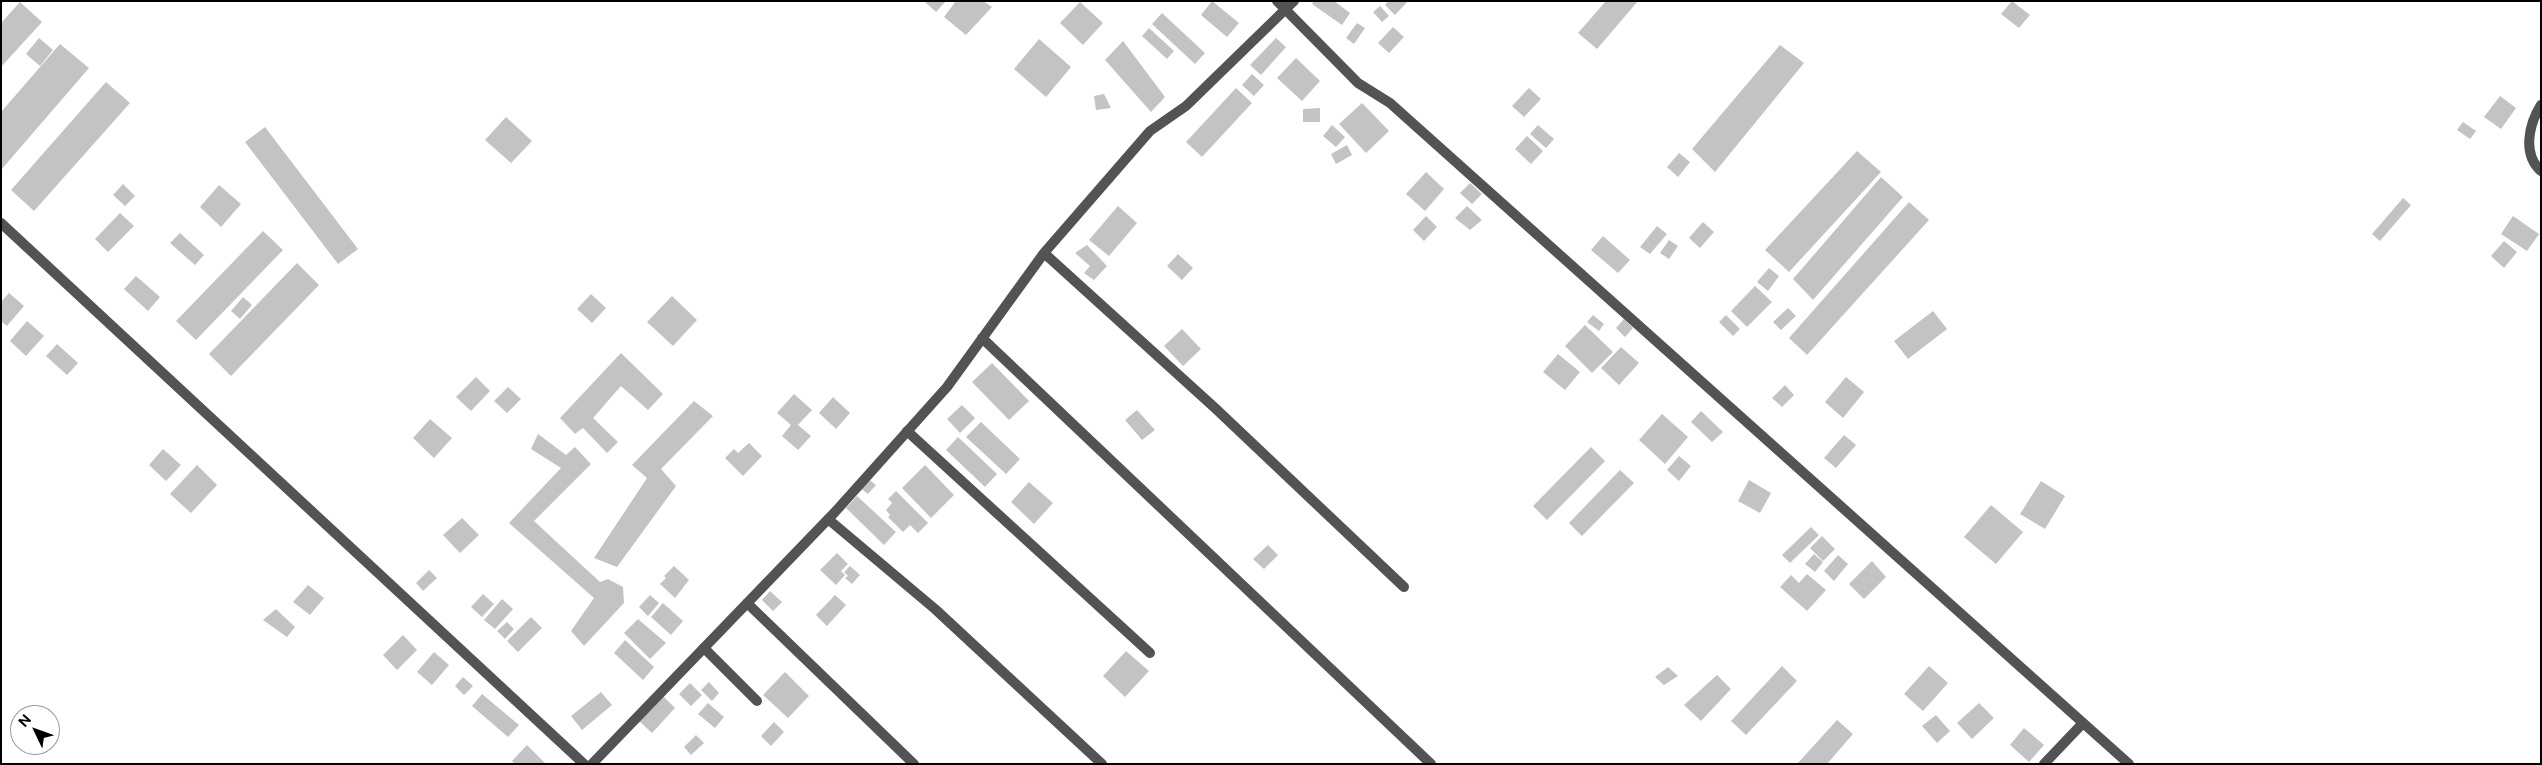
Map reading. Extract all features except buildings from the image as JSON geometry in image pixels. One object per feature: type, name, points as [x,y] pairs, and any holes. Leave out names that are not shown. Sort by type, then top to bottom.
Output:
[{"type":"street","points":[[1276,1],[1358,83],[1390,103],[2130,764]]},
{"type":"street","points":[[592,764],[828,519],[947,387],[1044,253],[1150,131],[1186,106],[1294,1]]},
{"type":"street","points":[[2541,104],[2530,126],[2529,142],[2535,166],[2541,171]]},
{"type":"street","points":[[1,223],[584,764]]},
{"type":"street","points":[[1044,253],[1215,408],[1404,587]]},
{"type":"street","points":[[982,338],[1431,764]]},
{"type":"street","points":[[907,431],[1150,653]]},
{"type":"street","points":[[828,519],[935,609],[1102,764]]},
{"type":"street","points":[[747,604],[914,764]]},
{"type":"street","points":[[704,648],[757,700]]},
{"type":"street","points":[[2044,764],[2083,723]]}]
